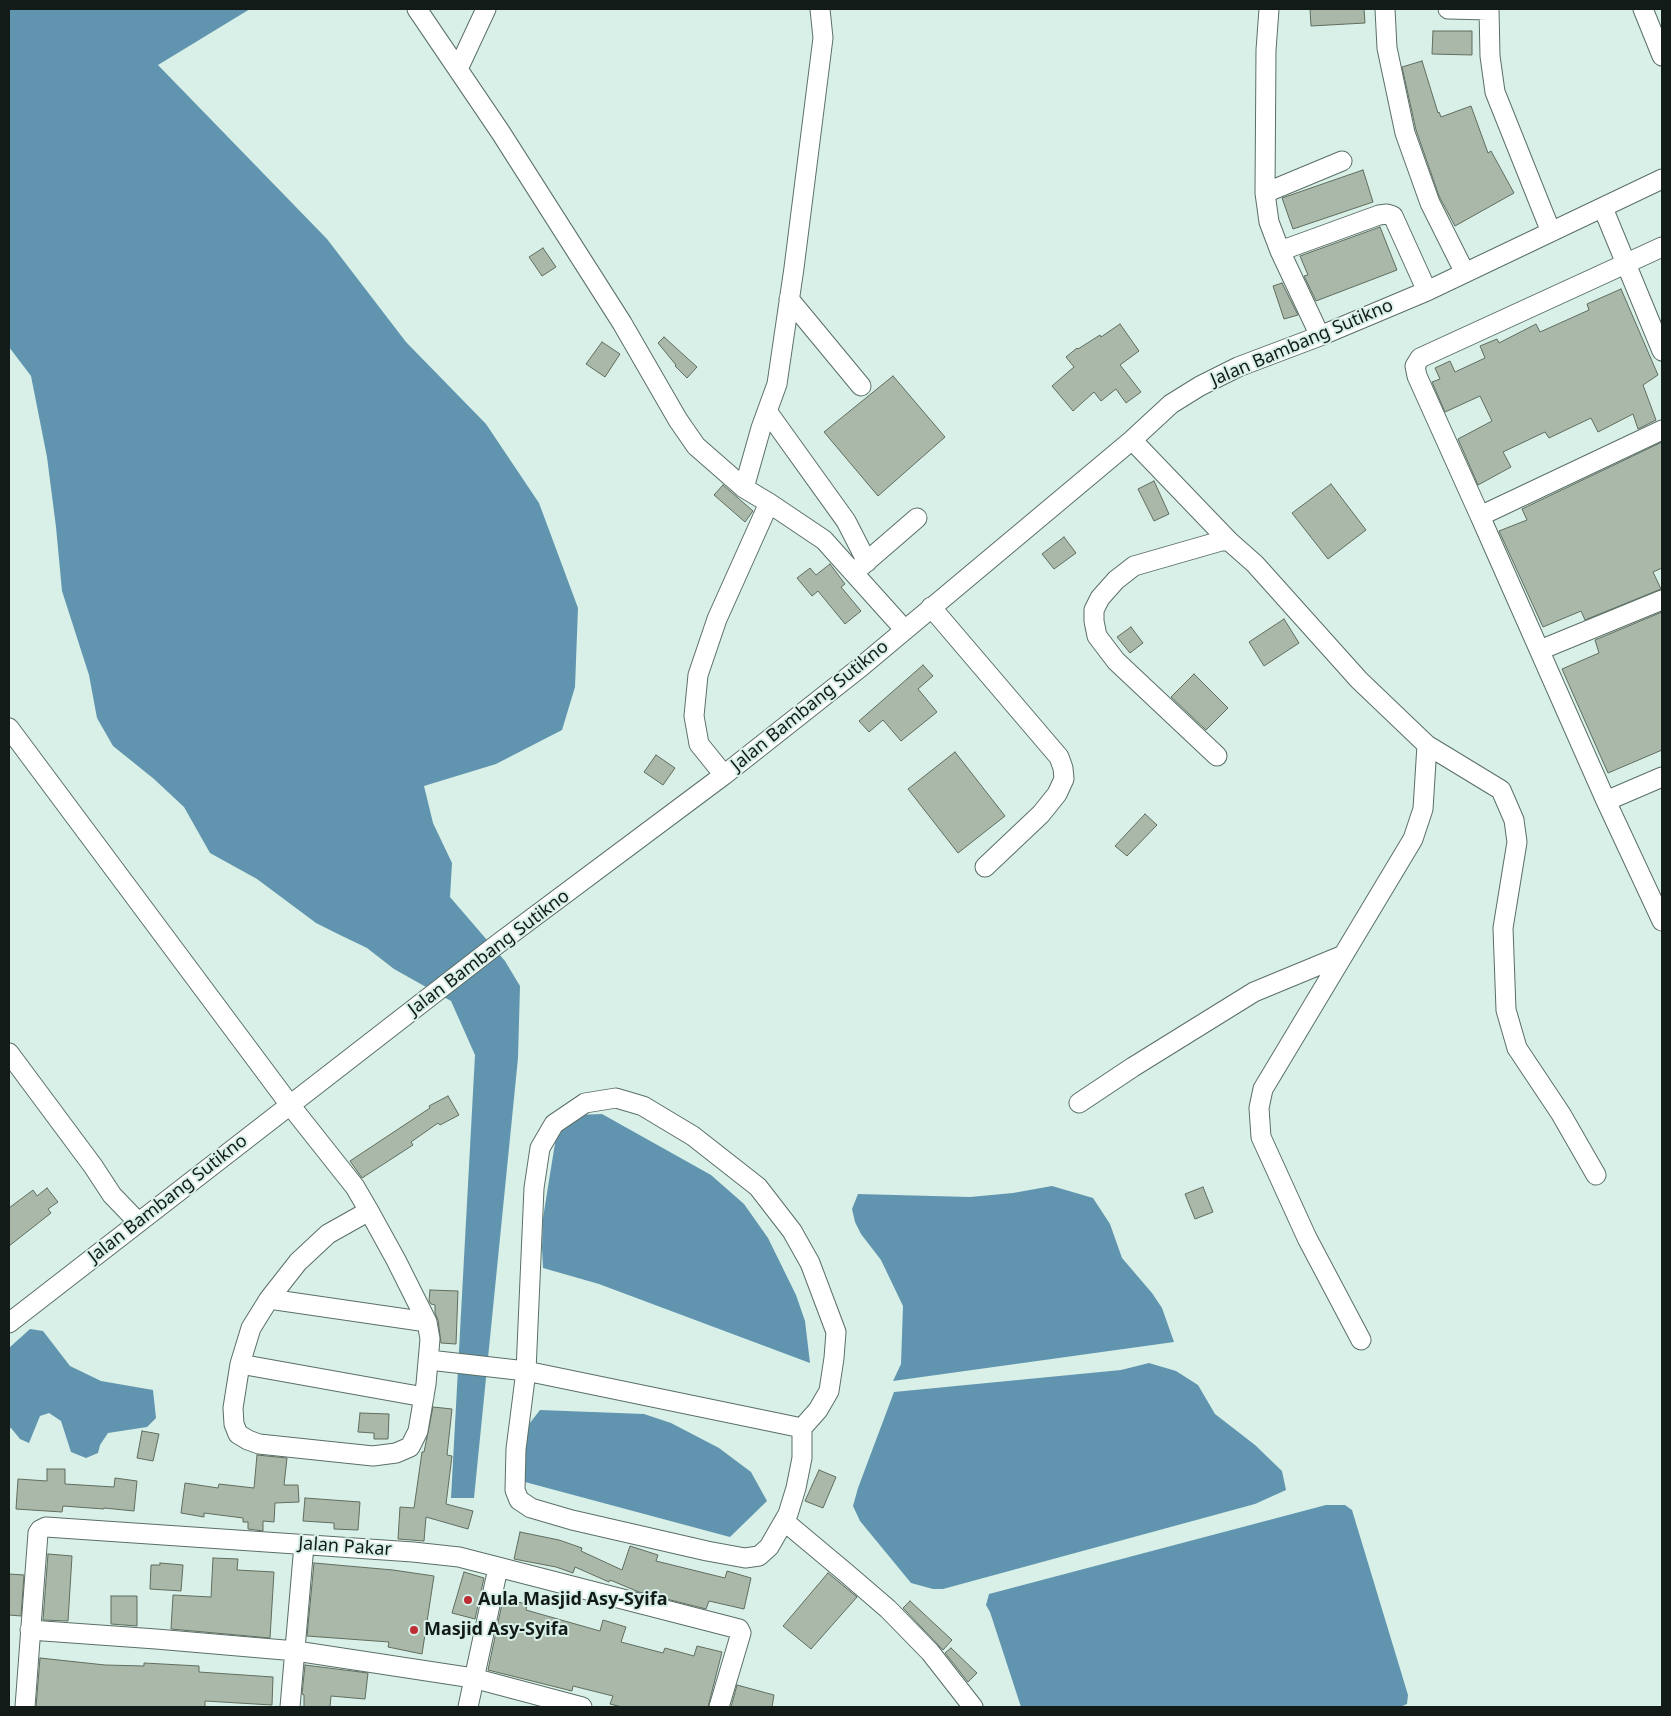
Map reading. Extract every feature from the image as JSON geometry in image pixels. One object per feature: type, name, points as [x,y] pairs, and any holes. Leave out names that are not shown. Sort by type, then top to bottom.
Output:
[{"type":"street","points":[[417,9],[501,133],[579,254],[622,323],[678,420],[696,446],[744,488],[824,540],[860,568],[904,629]]},
{"type":"street","points":[[458,69],[486,9]]},
{"type":"street","points":[[744,488],[777,384],[790,300],[823,38],[820,9]]},
{"type":"street","points":[[1269,9],[1266,50],[1265,192],[1268,222],[1320,336]]},
{"type":"street","points":[[1385,9],[1387,48],[1405,133],[1430,203],[1465,273]]},
{"type":"street","points":[[1448,9],[1489,10],[1490,56],[1495,92],[1551,232]]},
{"type":"street","points":[[1642,9],[1662,56]]},
{"type":"street","points":[[1265,192],[1342,161]]},
{"type":"street","name":"Jalan Bambang Sutikno","points":[[9,1323],[499,943],[724,775],[862,666],[930,607],[1132,440],[1171,404],[1200,386],[1238,367],[1320,336],[1427,291],[1662,179]]},
{"type":"street","points":[[1603,208],[1662,351]]},
{"type":"street","points":[[1280,250],[1379,215],[1387,214],[1394,216],[1427,291]]},
{"type":"street","points":[[1662,247],[1420,358],[1416,363],[1417,376],[1606,801],[1662,921]]},
{"type":"street","points":[[790,300],[861,386]]},
{"type":"street","points":[[767,411],[846,521],[860,568]]},
{"type":"street","points":[[1480,516],[1662,430]]},
{"type":"street","points":[[1132,440],[1229,541],[1255,564],[1359,680],[1427,745],[1501,790],[1514,820],[1517,842],[1503,928],[1506,1010],[1517,1048],[1561,1114],[1596,1175]]},
{"type":"street","points":[[724,775],[700,744],[694,716],[698,675],[716,619],[769,503]]},
{"type":"street","points":[[860,568],[916,518]]},
{"type":"street","points":[[1217,756],[1116,661],[1097,636],[1094,610],[1100,598],[1116,580],[1134,566],[1220,541],[1229,541]]},
{"type":"street","points":[[1540,650],[1662,600]]},
{"type":"street","points":[[930,607],[1059,757],[1063,768],[1064,779],[1057,794],[1040,814],[985,867]]},
{"type":"street","points":[[9,728],[290,1105],[355,1187],[369,1211],[396,1260],[427,1322],[430,1339],[424,1397],[418,1431],[410,1446],[396,1452],[373,1456],[259,1444],[238,1434],[234,1424],[233,1408],[240,1364],[251,1328],[269,1299],[298,1262],[328,1234],[369,1211]]},
{"type":"street","points":[[1361,1340],[1307,1238],[1261,1137],[1259,1108],[1263,1089],[1413,838],[1423,809],[1427,745]]},
{"type":"street","points":[[1606,801],[1662,777]]},
{"type":"street","points":[[1080,1103],[1133,1067],[1254,992],[1342,956]]},
{"type":"street","points":[[9,1053],[93,1166],[112,1195],[138,1222]]},
{"type":"street","points":[[616,1098],[643,1106],[693,1136],[758,1187],[792,1230],[810,1263],[836,1332],[829,1391],[818,1410],[802,1428],[802,1458],[796,1488],[784,1521],[769,1547],[759,1556],[745,1558],[707,1551],[572,1520],[531,1508],[519,1500],[515,1490],[519,1370],[534,1188],[540,1148],[554,1124],[585,1102],[616,1098]]},
{"type":"street","points":[[269,1299],[427,1322]]},
{"type":"street","points":[[429,1360],[519,1370],[802,1428]]},
{"type":"street","points":[[240,1364],[424,1397]]},
{"type":"street","points":[[784,1521],[888,1609],[930,1652],[973,1707]]},
{"type":"street","name":"Jalan Pakar","points":[[25,1707],[38,1533],[43,1528],[413,1552],[459,1557],[740,1630],[741,1634],[719,1707]]},
{"type":"street","points":[[290,1707],[304,1545]]},
{"type":"street","points":[[468,1707],[498,1568]]},
{"type":"street","points":[[30,1630],[296,1651],[473,1678],[582,1707]]},
{"type":"water","points":[[9,9],[250,9],[158,65],[327,239],[406,342],[486,424],[539,503],[578,608],[575,687],[562,730],[496,764],[424,786],[433,823],[452,863],[450,897],[505,961],[520,986],[518,1058],[474,1498],[451,1498],[475,1055],[451,1001],[394,969],[367,948],[316,923],[257,879],[210,853],[184,807],[154,779],[113,746],[97,718],[89,675],[62,591],[47,457],[31,376],[9,347]]},
{"type":"water","points":[[602,1114],[711,1175],[744,1204],[768,1238],[796,1295],[805,1321],[810,1363],[599,1284],[543,1268],[543,1218],[556,1137],[577,1115]]},
{"type":"water","points":[[1052,1186],[1093,1198],[1110,1224],[1122,1258],[1152,1293],[1162,1308],[1174,1342],[893,1381],[901,1364],[903,1306],[881,1260],[861,1234],[855,1222],[852,1209],[858,1194],[970,1197],[1013,1193]]},
{"type":"water","points":[[30,1329],[43,1331],[70,1366],[101,1381],[153,1390],[156,1418],[147,1427],[108,1433],[100,1445],[98,1453],[86,1458],[71,1452],[61,1421],[49,1413],[40,1416],[29,1443],[20,1439],[11,1428],[9,1429],[9,1348]]},
{"type":"water","points":[[1149,1363],[1176,1371],[1198,1385],[1215,1414],[1255,1445],[1282,1471],[1286,1490],[1255,1504],[943,1589],[933,1589],[911,1583],[860,1521],[853,1506],[894,1392],[1121,1370]]},
{"type":"water","points":[[540,1410],[644,1414],[671,1423],[719,1448],[751,1472],[767,1501],[730,1537],[525,1482],[522,1469],[526,1428]]},
{"type":"water","points":[[1326,1505],[1345,1505],[1352,1510],[1408,1695],[1407,1704],[1400,1707],[1021,1707],[990,1612],[986,1605],[989,1594]]},
{"type":"building","points":[[1310,9],[1364,9],[1365,23],[1311,26]]},
{"type":"building","points":[[1433,31],[1472,31],[1472,55],[1432,54]]},
{"type":"building","points":[[1422,61],[1438,113],[1441,117],[1471,106],[1488,153],[1491,151],[1514,193],[1455,226],[1439,196],[1416,130],[1402,67]]},
{"type":"building","points":[[1363,170],[1373,202],[1293,229],[1282,198]]},
{"type":"building","points":[[1380,227],[1397,270],[1316,301],[1304,276],[1308,275],[1300,256]]},
{"type":"building","points":[[543,248],[556,267],[542,276],[529,257]]},
{"type":"building","points":[[1282,283],[1298,315],[1284,319],[1273,286]]},
{"type":"building","points":[[1621,289],[1658,375],[1643,385],[1656,420],[1638,429],[1633,414],[1598,432],[1591,418],[1549,438],[1545,432],[1503,452],[1511,467],[1478,485],[1458,439],[1492,421],[1480,396],[1445,412],[1432,382],[1440,379],[1435,368],[1450,361],[1455,372],[1485,358],[1480,346],[1497,339],[1499,343],[1536,324],[1540,332],[1589,310],[1587,304]]},
{"type":"building","points":[[1120,324],[1139,351],[1120,365],[1141,392],[1126,403],[1116,389],[1101,401],[1094,392],[1073,411],[1052,386],[1074,367],[1066,357],[1077,348],[1100,335],[1101,337]]},
{"type":"building","points":[[664,337],[697,367],[687,378],[675,366],[658,343]]},
{"type":"building","points":[[602,342],[620,354],[605,377],[586,364]]},
{"type":"building","points":[[893,376],[945,437],[878,496],[824,432]]},
{"type":"building","points":[[1662,442],[1662,568],[1653,572],[1661,589],[1585,620],[1581,611],[1543,627],[1499,531],[1527,520],[1522,509]]},
{"type":"building","points":[[1154,481],[1169,514],[1154,521],[1138,489]]},
{"type":"building","points":[[1331,484],[1366,530],[1328,559],[1292,513]]},
{"type":"building","points":[[723,485],[753,511],[745,522],[714,495]]},
{"type":"building","points":[[1064,537],[1076,553],[1054,569],[1042,554]]},
{"type":"building","points":[[830,564],[845,584],[841,587],[861,611],[845,624],[818,591],[812,596],[797,578],[810,568],[816,575]]},
{"type":"building","points":[[1662,612],[1662,750],[1608,773],[1562,669],[1599,653],[1595,640]]},
{"type":"building","points":[[1284,619],[1299,643],[1264,666],[1249,642]]},
{"type":"building","points":[[1131,627],[1143,643],[1130,653],[1117,637]]},
{"type":"building","points":[[923,665],[933,676],[918,689],[937,712],[901,741],[883,720],[869,732],[859,721]]},
{"type":"building","points":[[1194,674],[1228,708],[1206,730],[1171,697]]},
{"type":"building","points":[[955,752],[1005,816],[958,853],[908,789]]},
{"type":"building","points":[[656,755],[675,768],[663,785],[644,772]]},
{"type":"building","points":[[1145,814],[1157,825],[1127,856],[1115,846]]},
{"type":"building","points":[[448,1096],[459,1115],[440,1125],[438,1123],[411,1142],[413,1145],[362,1178],[350,1161],[430,1108],[429,1106]]},
{"type":"building","points":[[1203,1187],[1213,1212],[1195,1219],[1185,1194]]},
{"type":"building","points":[[47,1188],[58,1202],[48,1209],[51,1213],[9,1246],[9,1208],[33,1190],[37,1196]]},
{"type":"building","points":[[430,1290],[458,1291],[456,1344],[441,1343],[435,1305],[429,1301]]},
{"type":"building","points":[[433,1407],[452,1409],[447,1455],[452,1456],[446,1504],[473,1511],[468,1529],[426,1517],[424,1541],[398,1539],[400,1507],[414,1508],[422,1452],[424,1452]]},
{"type":"building","points":[[360,1413],[389,1414],[388,1439],[374,1439],[374,1433],[358,1432]]},
{"type":"building","points":[[142,1431],[159,1434],[153,1461],[137,1458]]},
{"type":"building","points":[[257,1455],[287,1458],[284,1485],[298,1485],[299,1502],[275,1503],[274,1522],[263,1521],[263,1531],[248,1529],[248,1522],[243,1522],[243,1518],[204,1513],[204,1517],[181,1513],[185,1483],[218,1488],[219,1484],[254,1488]]},
{"type":"building","points":[[47,1469],[65,1469],[65,1484],[114,1487],[115,1478],[137,1481],[134,1511],[63,1506],[62,1512],[16,1509],[18,1479],[47,1481]]},
{"type":"building","points":[[819,1470],[836,1477],[823,1508],[805,1501]]},
{"type":"building","points":[[305,1498],[360,1502],[358,1530],[334,1529],[334,1523],[303,1521]]},
{"type":"building","points":[[520,1532],[559,1540],[582,1548],[581,1551],[622,1570],[630,1546],[658,1555],[656,1561],[725,1578],[727,1571],[751,1578],[744,1609],[709,1601],[706,1609],[639,1592],[610,1580],[609,1582],[575,1567],[573,1573],[556,1567],[514,1559]]},
{"type":"building","points":[[48,1554],[72,1556],[68,1621],[43,1620]]},
{"type":"building","points":[[213,1558],[238,1559],[237,1570],[274,1572],[270,1638],[171,1629],[173,1595],[211,1597]]},
{"type":"building","points":[[160,1563],[183,1565],[181,1591],[150,1589],[151,1565],[160,1565]]},
{"type":"building","points":[[314,1563],[393,1570],[434,1576],[422,1654],[388,1647],[389,1642],[307,1636]]},
{"type":"building","points":[[464,1572],[484,1578],[475,1619],[452,1613]]},
{"type":"building","points":[[828,1573],[857,1597],[811,1649],[783,1626]]},
{"type":"building","points":[[9,1574],[24,1575],[21,1616],[9,1615]]},
{"type":"building","points":[[111,1596],[137,1596],[137,1626],[111,1624]]},
{"type":"building","points":[[503,1599],[527,1604],[526,1610],[600,1631],[603,1620],[626,1627],[621,1642],[663,1653],[665,1648],[694,1656],[697,1646],[722,1652],[708,1707],[622,1707],[610,1704],[613,1696],[573,1686],[572,1691],[488,1670]]},
{"type":"building","points":[[910,1601],[952,1640],[943,1650],[903,1608]]},
{"type":"building","points":[[951,1648],[977,1673],[968,1682],[945,1653]]},
{"type":"building","points":[[40,1658],[105,1665],[144,1666],[144,1663],[199,1666],[199,1672],[273,1677],[272,1705],[205,1701],[205,1707],[36,1707]]},
{"type":"building","points":[[305,1665],[368,1673],[365,1699],[331,1696],[330,1707],[304,1707],[304,1695],[302,1694]]},
{"type":"building","points":[[737,1685],[774,1695],[772,1707],[731,1707]]},
{"type":"place","name":"Aula Masjid Asy-Syifa","points":[[468,1600]]},
{"type":"place","name":"Masjid Asy-Syifa","points":[[414,1630]]}]
